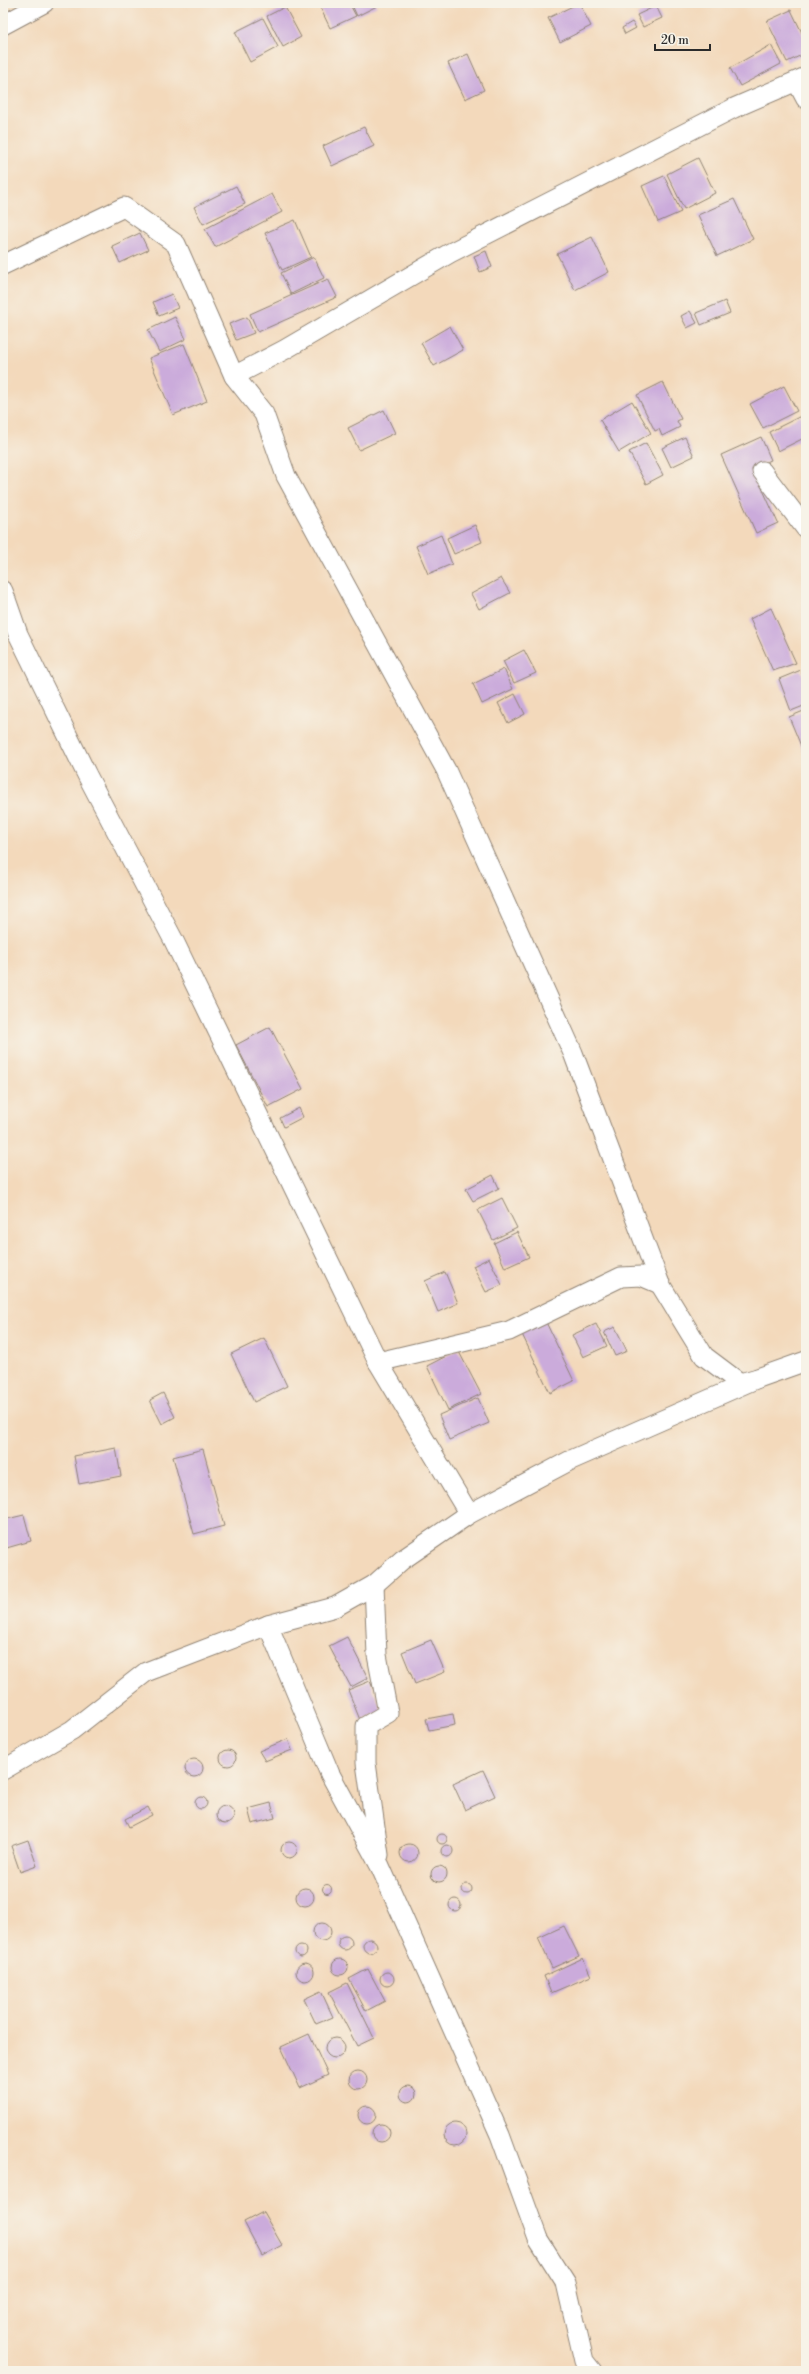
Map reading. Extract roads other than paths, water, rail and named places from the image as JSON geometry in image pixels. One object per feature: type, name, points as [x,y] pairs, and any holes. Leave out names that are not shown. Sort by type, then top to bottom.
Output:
[{"type":"street","points":[[3,25],[44,3]]},
{"type":"street","points":[[234,376],[291,346],[450,253],[734,108],[802,79],[806,99]]},
{"type":"street","points":[[3,264],[124,207],[176,244],[234,376],[264,414],[286,476],[446,770],[573,1053],[630,1200],[660,1284],[704,1356],[740,1383],[806,1361]]},
{"type":"street","points":[[762,471],[806,529]]},
{"type":"street","points":[[3,591],[18,634],[87,775],[174,940],[378,1362],[470,1514]]},
{"type":"street","points":[[378,1362],[509,1331],[621,1278],[641,1276],[660,1284]]},
{"type":"street","points":[[3,1770],[72,1730],[146,1672],[268,1626],[336,1607],[374,1585],[402,1560],[470,1514],[571,1460],[758,1378]]},
{"type":"street","points":[[374,1585],[377,1655],[388,1713],[366,1726],[366,1763],[380,1866]]},
{"type":"street","points":[[268,1626],[330,1774],[380,1866],[500,2135],[538,2239],[566,2283],[584,2361],[592,2371]]}]
